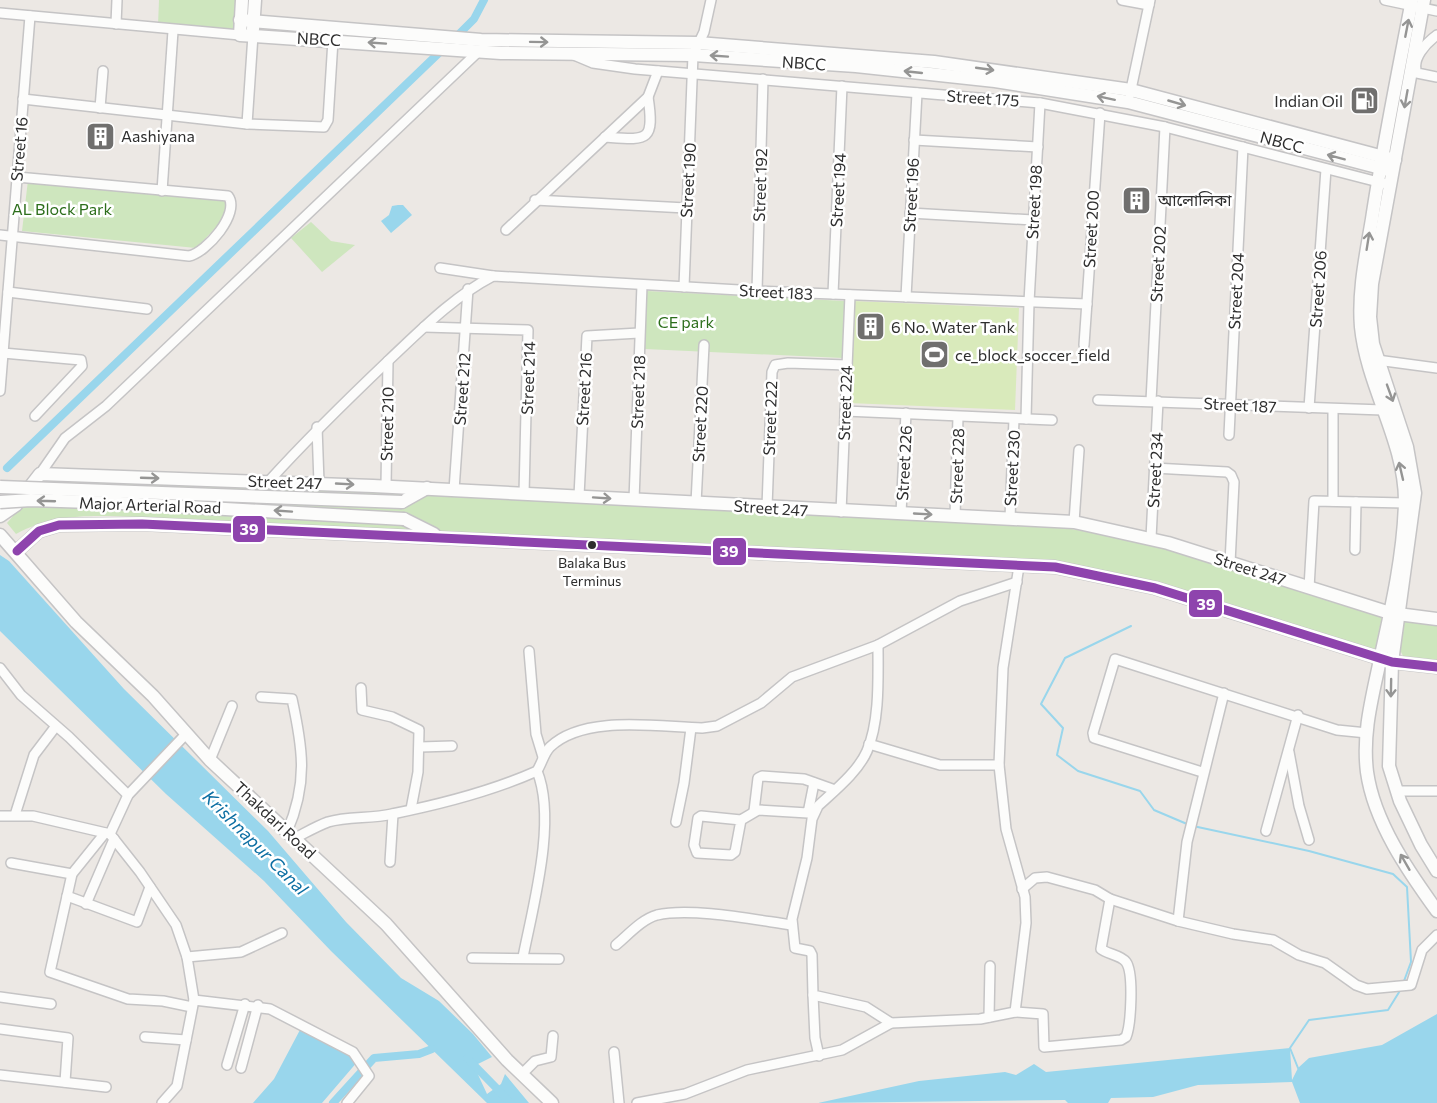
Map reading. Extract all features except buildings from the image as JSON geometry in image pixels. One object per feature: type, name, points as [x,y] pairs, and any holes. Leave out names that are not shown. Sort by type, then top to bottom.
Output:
[{"type":"street","points":[[116,24],[117,0]]},
{"type":"street","points":[[0,13],[173,31],[240,35],[242,0]]},
{"type":"street","points":[[247,124],[255,0]]},
{"type":"street","points":[[0,516],[16,505],[65,438],[106,406],[478,47],[695,49],[704,32],[711,0]]},
{"type":"street","points":[[1122,0],[1150,3],[1130,96]]},
{"type":"street","points":[[1385,0],[1417,3],[1437,11]]},
{"type":"street","points":[[1395,614],[1405,503],[1401,468],[1365,356],[1360,304],[1417,3]]},
{"type":"street","name":"Street 16","points":[[0,391],[30,16]]},
{"type":"street","points":[[240,20],[436,41]]},
{"type":"street","points":[[162,191],[173,31]]},
{"type":"street","name":"NBCC","points":[[240,35],[333,40],[436,41],[478,47],[570,54],[695,49],[1130,96],[1388,164]]},
{"type":"street","points":[[1437,35],[1416,59],[1415,70],[1417,73],[1437,76]]},
{"type":"street","points":[[23,99],[247,124],[324,128],[328,120],[333,40]]},
{"type":"street","name":"Street 190","points":[[684,287],[695,49]]},
{"type":"street","name":"Street 175","points":[[570,54],[593,63],[658,71],[1040,103],[1100,113],[1165,128],[1384,183]]},
{"type":"street","points":[[100,108],[103,71]]},
{"type":"street","points":[[506,230],[535,200],[648,97],[658,71]]},
{"type":"street","name":"Street 192","points":[[757,291],[763,79]]},
{"type":"street","name":"Street 194","points":[[833,294],[842,86]]},
{"type":"street","name":"Street 196","points":[[906,297],[917,93]]},
{"type":"street","points":[[605,137],[635,139],[644,137],[650,130],[651,122],[648,97]]},
{"type":"street","name":"Street 198","points":[[1029,302],[1040,103]]},
{"type":"street","name":"Street 200","points":[[1084,345],[1100,113]]},
{"type":"street","name":"Street 202","points":[[1155,401],[1165,128]]},
{"type":"street","points":[[914,140],[1038,147]]},
{"type":"street","name":"Street 204","points":[[1228,435],[1243,147]]},
{"type":"street","name":"Street 206","points":[[1309,408],[1326,169]]},
{"type":"street","points":[[0,235],[189,256],[201,250],[229,219],[232,209],[228,196],[17,177]]},
{"type":"street","points":[[1384,183],[1370,317],[1377,360],[1407,447],[1415,483],[1415,504],[1386,660],[1369,701],[1367,771],[1375,802],[1385,827],[1419,886],[1436,909]]},
{"type":"street","points":[[535,200],[686,208]]},
{"type":"street","points":[[910,213],[1033,220]]},
{"type":"street","name":"Street 183","points":[[440,268],[493,276],[642,285],[1087,304]]},
{"type":"street","points":[[270,481],[317,427],[424,327],[468,289],[493,276]]},
{"type":"street","name":"Street 218","points":[[634,500],[642,285]]},
{"type":"street","name":"Street 212","points":[[454,489],[468,289]]},
{"type":"street","points":[[8,292],[147,309]]},
{"type":"street","name":"Street 224","points":[[841,512],[850,295]]},
{"type":"street","name":"Street 230","points":[[1026,419],[1029,302]]},
{"type":"street","name":"Street 214","points":[[424,327],[528,330],[524,494]]},
{"type":"street","name":"Street 216","points":[[579,496],[587,336],[639,333]]},
{"type":"street","name":"Street 220","points":[[696,503],[704,345]]},
{"type":"street","points":[[3,353],[81,360],[82,366],[35,416]]},
{"type":"street","points":[[1377,360],[1437,368]]},
{"type":"street","name":"Street 210","points":[[386,486],[388,361]]},
{"type":"street","name":"Street 222","points":[[767,507],[772,372],[775,365],[788,363],[847,365]]},
{"type":"street","name":"Street 187","points":[[1098,400],[1383,410]]},
{"type":"street","name":"Street 234","points":[[1151,538],[1155,401]]},
{"type":"street","points":[[1333,409],[1333,501]]},
{"type":"street","points":[[844,411],[1052,420]]},
{"type":"street","name":"Street 226","points":[[901,513],[906,413]]},
{"type":"street","name":"Street 228","points":[[955,516],[958,417]]},
{"type":"street","name":"Street 230","points":[[1010,518],[1014,419]]},
{"type":"street","points":[[317,427],[319,483]]},
{"type":"street","points":[[1074,522],[1079,450]]},
{"type":"street","points":[[1154,468],[1227,472],[1231,475],[1234,482],[1230,563]]},
{"type":"street","name":"Street 247","points":[[40,474],[454,489],[841,512],[1074,522],[1151,538],[1395,614],[1437,619]]},
{"type":"street","name":"Major Arterial Road","points":[[0,487],[402,502],[427,488]]},
{"type":"street","name":"Major Arterial Road","points":[[0,502],[31,500],[131,503],[404,519],[440,537]]},
{"type":"street","points":[[1310,588],[1314,501],[1405,503]]},
{"type":"street","points":[[1355,550],[1356,502]]},
{"type":"street","points":[[17,552],[39,531],[59,525],[142,524],[1055,567],[1117,578],[1386,660],[1437,667]]},
{"type":"street","name":"Thakdari Road","points":[[0,535],[76,622],[153,696],[184,737],[386,924],[507,1060],[524,1073],[552,1103]]},
{"type":"street","points":[[1015,1012],[1026,923],[1022,889],[1006,829],[999,765],[1003,668],[1019,566]]},
{"type":"street","points":[[523,957],[538,879],[545,802],[537,771],[543,757],[554,744],[591,726],[691,728],[717,726],[761,703],[792,677],[878,645],[960,601],[1017,582]]},
{"type":"street","points":[[819,1056],[815,1038],[812,955],[810,951],[795,948],[792,925],[814,814],[818,806],[858,765],[869,744],[878,695],[878,645]]},
{"type":"street","points":[[529,651],[536,734],[543,757]]},
{"type":"street","points":[[1202,772],[1097,740],[1093,733],[1117,658],[1237,699],[1298,715],[1337,730],[1367,733]]},
{"type":"street","points":[[1386,660],[1389,766],[1397,791],[1421,845],[1437,871]]},
{"type":"street","points":[[0,668],[21,695],[128,795]]},
{"type":"street","points":[[361,688],[362,710],[392,717],[416,727],[420,733],[411,809]]},
{"type":"street","points":[[1178,921],[1191,825],[1202,772],[1224,693]]},
{"type":"street","points":[[261,697],[292,699],[301,741],[300,798],[291,835]]},
{"type":"street","points":[[210,760],[232,706]]},
{"type":"street","points":[[1266,831],[1298,715]]},
{"type":"street","points":[[15,815],[34,755],[56,726]]},
{"type":"street","points":[[676,822],[691,728]]},
{"type":"street","points":[[86,904],[110,835],[128,795],[184,737]]},
{"type":"street","points":[[869,744],[940,765],[999,765]]},
{"type":"street","points":[[420,747],[452,746]]},
{"type":"street","points":[[1288,751],[1299,806],[1309,840]]},
{"type":"street","points":[[291,835],[326,823],[393,814],[468,797],[537,771]]},
{"type":"street","points":[[754,811],[759,776],[795,778],[835,790]]},
{"type":"street","points":[[741,820],[735,852],[731,855],[696,853],[694,845],[698,818],[701,816],[741,820],[754,811],[808,813],[814,783]]},
{"type":"street","points":[[1397,791],[1437,791]]},
{"type":"street","points":[[390,862],[393,814]]},
{"type":"street","points":[[0,816],[33,816],[110,835],[176,925],[187,957],[193,1004],[177,1086],[162,1103]]},
{"type":"street","points":[[110,835],[72,874],[50,972],[128,999],[193,1004],[258,1005],[270,1009],[353,1052],[360,1059],[367,1069],[368,1078],[349,1102]]},
{"type":"street","points":[[11,863],[72,874]]},
{"type":"street","points":[[1022,889],[1035,878],[1047,877],[1095,890],[1110,899],[1178,921],[1273,940],[1299,955],[1325,963],[1356,985],[1367,989],[1388,989],[1413,982],[1422,950],[1437,934]]},
{"type":"street","points":[[67,896],[138,922],[150,887]]},
{"type":"street","points":[[637,1103],[685,1094],[747,1070],[850,1048],[891,1023],[989,1017],[1015,1012],[1043,1014],[1044,1047],[1109,1041],[1125,1037],[1131,1003],[1126,962],[1101,949],[1110,899]]},
{"type":"street","points":[[616,945],[650,918],[666,914],[728,915],[792,925]]},
{"type":"street","points":[[187,957],[241,952],[282,933]]},
{"type":"street","points":[[472,958],[559,959]]},
{"type":"street","points":[[989,1017],[990,966]]},
{"type":"street","points":[[813,995],[866,1007],[891,1023]]},
{"type":"street","points":[[0,997],[51,1004]]},
{"type":"street","points":[[227,1065],[245,1005]]},
{"type":"street","points":[[241,1068],[258,1005]]},
{"type":"street","points":[[0,1029],[68,1038],[65,1082]]},
{"type":"street","points":[[524,1073],[535,1061],[551,1057],[553,1036]]},
{"type":"street","points":[[145,1037],[186,1040]]},
{"type":"street","points":[[614,1052],[619,1103]]},
{"type":"street","points":[[0,1075],[106,1087]]},
{"type":"green space","points":[[159,0],[238,0],[239,33],[158,25]]},
{"type":"green space","name":"AL Block Park","points":[[28,180],[226,200],[226,217],[196,248],[22,231]]},
{"type":"green space","points":[[311,222],[331,241],[355,245],[322,272],[291,238]]},
{"type":"green space","name":"CE park","points":[[647,291],[845,301],[843,358],[645,349]]},
{"type":"green space","name":"ce_block_soccer_field","points":[[853,301],[1019,308],[1015,410],[849,403]]},
{"type":"green space","points":[[62,482],[436,494],[1066,528],[1143,542],[1194,556],[1382,617],[1375,650],[1134,577],[1034,561],[92,516],[46,522],[16,534],[7,523],[13,516],[39,494]]},
{"type":"green space","points":[[1404,621],[1437,625],[1437,660],[1403,656],[1400,650]]},
{"type":"water","points":[[403,205],[412,215],[391,233],[381,221],[389,215],[392,206]]},
{"type":"water","points":[[0,555],[9,561],[124,689],[268,831],[346,922],[401,978],[439,1001],[473,1034],[492,1057],[474,1066],[487,1094],[501,1084],[505,1074],[529,1103],[487,1103],[331,951],[264,881],[166,794],[0,631]]},
{"type":"water","points":[[1437,1014],[1437,1103],[1300,1103],[1292,1082],[1198,1085],[1153,1097],[1111,1098],[1108,1103],[1068,1103],[1065,1100],[818,1103],[919,1081],[1005,1072],[1016,1075],[1034,1064],[1046,1072],[1290,1048],[1292,1080],[1298,1068],[1309,1058],[1382,1045]]},
{"type":"water","points":[[301,1028],[352,1053],[358,1061],[322,1103],[253,1103],[274,1079]]},
{"type":"waterway","points":[[453,40],[474,19],[484,0]]},
{"type":"waterway","points":[[7,468],[443,49]]},
{"type":"waterway","points":[[1131,626],[1065,658],[1041,704],[1063,728],[1057,755],[1078,771],[1140,791],[1154,810],[1187,824]]},
{"type":"waterway","points":[[1193,826],[1309,851],[1393,874],[1407,887],[1411,962],[1404,981]]},
{"type":"waterway","points":[[1298,1068],[1290,1048],[1309,1020],[1388,1010],[1401,989]]},
{"type":"waterway","points":[[333,1103],[374,1058],[419,1054],[432,1049]]},
{"type":"waterway","name":"Krishnapur Canal","points":[[467,1058],[511,1103]]},
{"type":"transit line","name":"39","points":[[17,551],[39,531],[59,525],[142,524],[1055,567],[1155,588],[1392,662],[1437,667]]},
{"type":"place","name":"Indian Oil","points":[[1364,101]]},
{"type":"place","name":"Aashiyana","points":[[100,136]]},
{"type":"place","name":"আলোলিকা","points":[[1137,200]]},
{"type":"place","name":"6 No. Water Tank","points":[[870,327]]},
{"type":"place","name":"ce_block_soccer_field","points":[[934,355]]},
{"type":"place","name":"Balaka Bus Terminus","points":[[592,545]]}]
